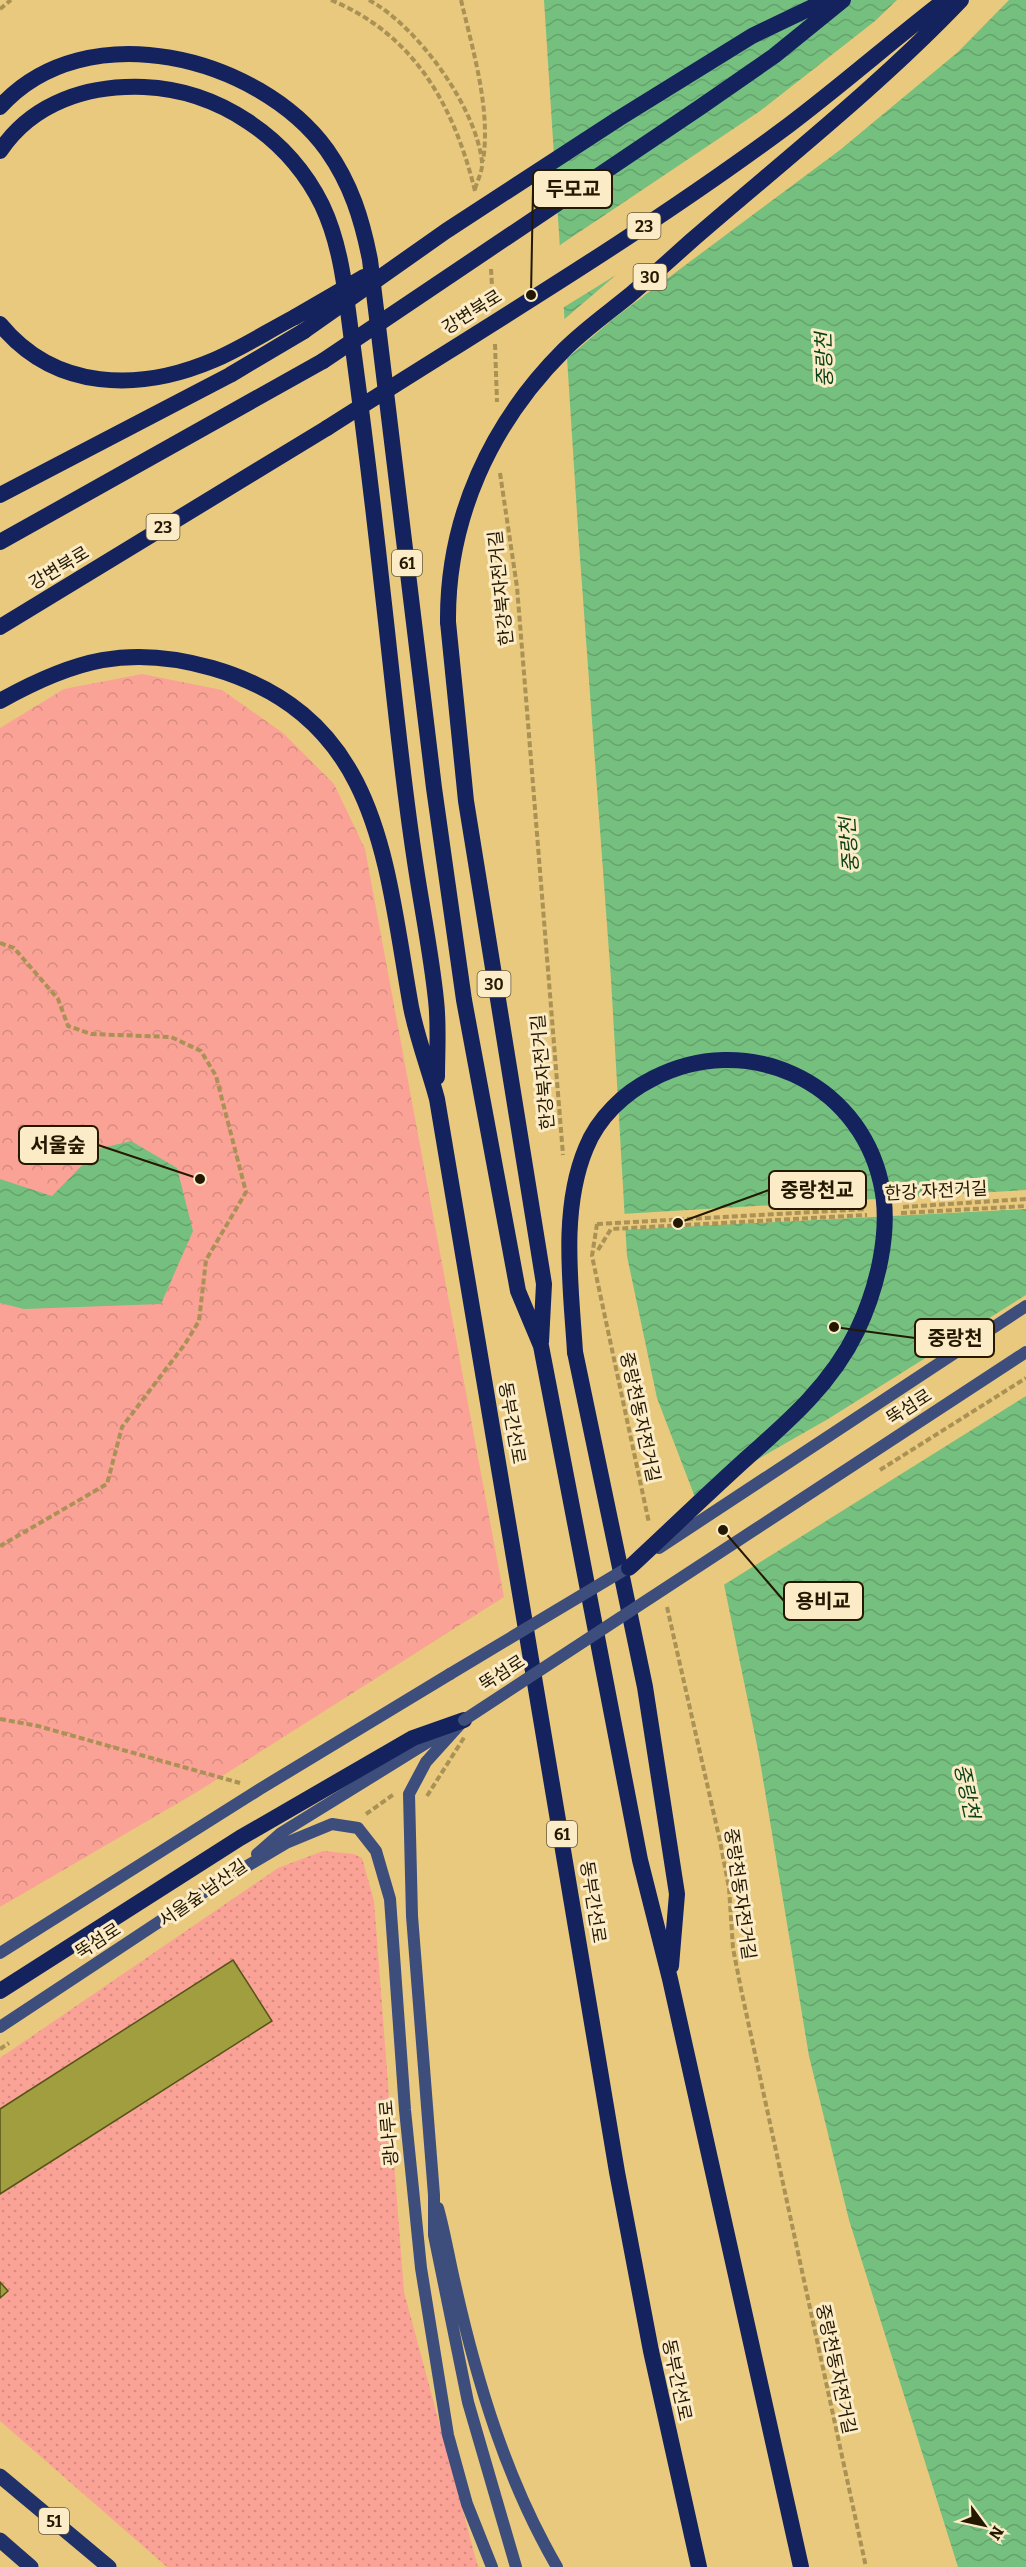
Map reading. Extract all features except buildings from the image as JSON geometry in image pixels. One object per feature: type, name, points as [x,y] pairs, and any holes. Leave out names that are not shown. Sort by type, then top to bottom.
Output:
[{"type":"highway","points":[[0,495],[221,380],[304,331],[446,231],[618,119],[752,36],[827,0]]},
{"type":"highway","points":[[0,542],[323,361],[774,56],[843,0]]},
{"type":"highway","name":"강변북로","points":[[0,627],[327,428],[642,228],[831,92],[945,0]]},
{"type":"highway","name":"30","points":[[541,1346],[544,1284],[466,801],[448,622],[448,589],[456,542],[469,498],[485,456],[509,415],[534,381],[596,322],[922,42],[961,0]]},
{"type":"highway","name":"61","points":[[0,107],[22,87],[43,74],[87,58],[136,54],[184,60],[255,87],[295,116],[327,150],[359,210],[370,260],[434,788],[464,999],[518,1291],[541,1346],[640,1860],[670,1979],[801,2567]]},
{"type":"highway","points":[[0,151],[29,118],[70,96],[120,86],[175,91],[218,105],[256,127],[280,146],[300,169],[323,207],[338,253],[365,435],[413,853],[437,1003],[437,1099]]},
{"type":"highway","points":[[0,324],[20,343],[53,366],[90,378],[130,381],[170,375],[208,362],[446,231]]},
{"type":"highway","name":"61","points":[[0,701],[70,667],[108,659],[148,656],[188,661],[228,673],[269,691],[304,715],[333,746],[355,778],[372,816],[385,855],[395,902],[412,1010],[437,1099]]},
{"type":"highway","points":[[629,1568],[797,1413],[831,1374],[857,1330],[872,1289],[880,1256],[884,1210],[882,1186],[876,1165],[858,1127],[832,1099],[801,1077],[763,1062],[744,1059],[704,1060],[665,1072],[630,1092],[599,1125],[587,1145],[579,1169],[573,1208],[571,1254],[575,1352],[645,1687],[677,1894],[670,1979]]},
{"type":"highway","name":"동부간선로","points":[[437,1099],[617,2172],[651,2351],[699,2567]]},
{"type":"highway","points":[[0,1991],[240,1838],[413,1738],[464,1720]]},
{"type":"main road","name":"뚝섬로","points":[[0,1953],[260,1789],[629,1568],[1026,1306]]},
{"type":"main road","name":"뚝섬로","points":[[0,2027],[237,1872],[281,1833],[464,1720],[1026,1352]]},
{"type":"main road","points":[[464,1720],[426,1762],[409,1794],[412,1916],[434,2195],[434,2235],[468,2402],[516,2567]]},
{"type":"main road","points":[[237,1872],[286,1843],[332,1824],[358,1828]]},
{"type":"main road","name":"광나루로","points":[[358,1828],[376,1851],[390,1899],[421,2268],[448,2435],[467,2504],[492,2567]]},
{"type":"main road","points":[[434,2195],[488,2411],[514,2482],[539,2537],[557,2567]]},
{"type":"main road","name":"51","points":[[0,2476],[109,2567]]},
{"type":"main road","points":[[0,2541],[31,2567]]},
{"type":"path","points":[[0,9],[11,0]]},
{"type":"path","points":[[331,0],[368,18],[385,30],[422,68],[454,125],[467,157],[477,200]]},
{"type":"path","points":[[369,0],[402,24],[431,56],[472,125],[483,165]]},
{"type":"path","points":[[461,0],[475,63],[486,140],[483,165],[475,190]]},
{"type":"path","points":[[491,261],[493,308]]},
{"type":"path","points":[[495,343],[498,412]]},
{"type":"path","name":"한강북자전거길","points":[[500,470],[517,587],[564,1160]]},
{"type":"path","points":[[0,943],[14,948],[58,999],[68,1026],[91,1034],[171,1037],[201,1051],[216,1076],[246,1192],[206,1260],[199,1321],[185,1344],[122,1427],[107,1484],[0,1546]]},
{"type":"path","name":"한강 자전거길","points":[[895,1207],[1026,1199]]},
{"type":"path","points":[[891,1214],[1026,1206]]},
{"type":"path","name":"한강 자전거길","points":[[597,1224],[871,1208]]},
{"type":"path","points":[[598,1250],[611,1229],[868,1215]]},
{"type":"path","points":[[592,1219],[597,1224]]},
{"type":"path","name":"중랑천동자전거길","points":[[597,1224],[592,1256],[651,1534]]},
{"type":"path","name":"중랑천동자전거길","points":[[666,1604],[720,1841],[729,1888],[733,1948],[741,1989],[866,2567]]},
{"type":"path","points":[[0,1719],[38,1726],[260,1789]]},
{"type":"path","points":[[358,1828],[368,1810],[393,1794],[427,1796]]},
{"type":"path","points":[[0,2049],[19,2037]]},
{"type":"green space","points":[[142,674],[222,690],[283,733],[334,784],[365,849],[504,1597],[197,1792],[0,1907],[0,728],[64,689]]},
{"type":"green space","points":[[323,1851],[354,1854],[362,1858],[374,1901],[404,2292],[478,2567],[167,2567],[0,2421],[0,2058],[278,1868]]},
{"type":"water","name":"중랑천","points":[[544,0],[1026,0],[1026,2567],[958,2567],[849,2220],[809,2056],[759,1755],[719,1560],[657,1398],[627,1256],[611,979],[579,544]]},
{"type":"water","points":[[131,1141],[177,1168],[193,1231],[161,1304],[24,1309],[0,1303],[0,1179],[52,1196],[98,1149]]},
{"type":"pier","points":[[897,0],[1009,0],[958,52],[840,150],[613,319],[564,361],[561,322],[616,275],[561,309],[557,247],[760,111],[875,21]]},
{"type":"pier","points":[[1026,1190],[1026,1209],[622,1230],[621,1214]]},
{"type":"pier","points":[[1026,1295],[1026,1396],[722,1586],[716,1561],[692,1497],[828,1419]]},
{"type":"place","name":"두모교","points":[[531,295]]},
{"type":"place","name":"서울숲","points":[[200,1179]]},
{"type":"place","name":"중랑천교","points":[[678,1223]]},
{"type":"place","name":"중랑천","points":[[834,1327]]},
{"type":"place","name":"용비교","points":[[723,1530]]}]
